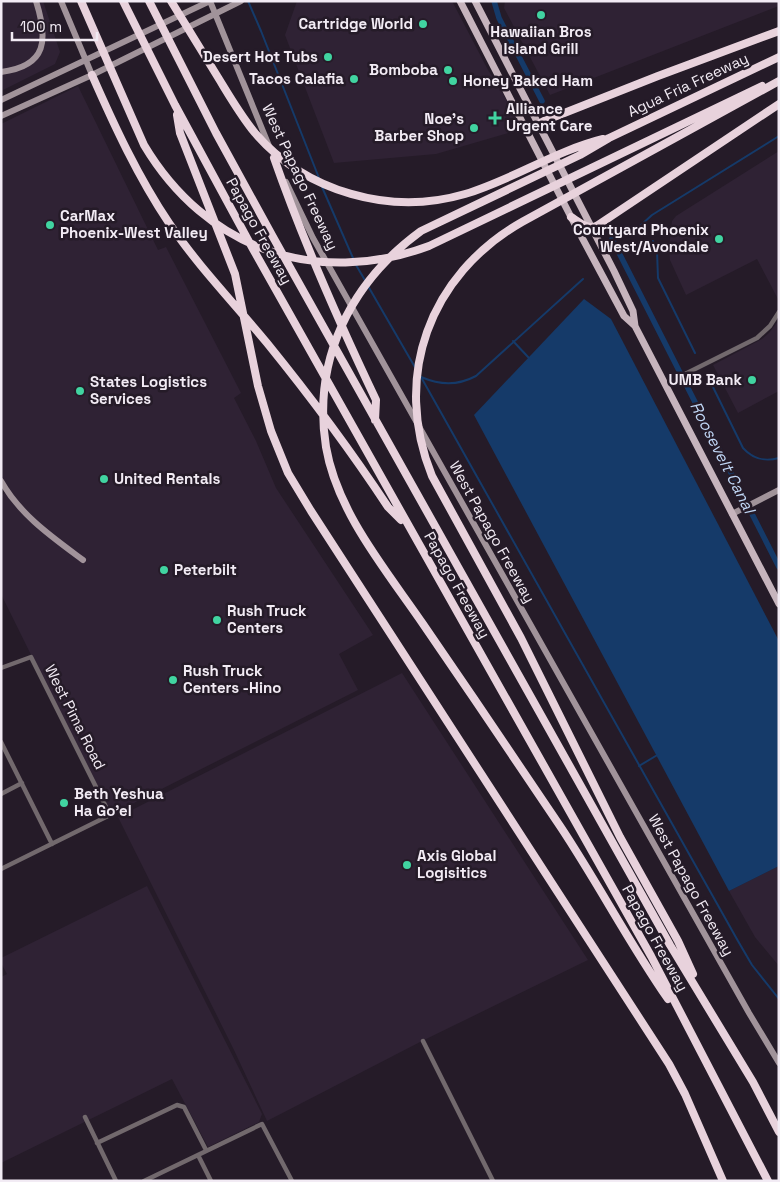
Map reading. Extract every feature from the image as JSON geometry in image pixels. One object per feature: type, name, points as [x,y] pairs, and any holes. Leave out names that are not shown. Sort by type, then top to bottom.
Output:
[{"type":"highway","points":[[81,1],[144,145],[172,185],[195,208],[243,239],[277,253],[305,260],[340,263],[366,262],[394,258],[443,241],[753,90],[779,80]]},
{"type":"highway","name":"Papago Freeway","points":[[123,1],[175,105],[256,255],[651,956],[768,1181]]},
{"type":"highway","name":"Papago Freeway","points":[[149,1],[268,228],[670,946],[753,1082],[779,1132]]},
{"type":"highway","points":[[172,1],[237,109],[256,134],[274,152],[304,174],[353,195],[380,200],[409,202],[444,199],[476,190],[579,151]]},
{"type":"highway","points":[[526,131],[658,76],[779,31]]},
{"type":"highway","name":"Agua Fria Freeway","points":[[579,151],[779,57]]},
{"type":"highway","points":[[92,75],[146,186],[169,223],[315,404],[388,507],[408,527]]},
{"type":"highway","points":[[709,1008],[678,942],[620,837],[531,659],[432,476],[418,427],[416,381],[422,351],[437,307],[452,283],[481,250],[511,229],[779,80]]},
{"type":"highway","points":[[571,218],[587,227],[598,226],[779,104]]},
{"type":"highway","points":[[175,105],[180,132],[224,242],[240,294],[266,415],[283,462],[293,483],[669,1064],[685,1094],[723,1181]]},
{"type":"highway","points":[[579,151],[528,180],[434,224],[408,241],[362,289],[343,321],[332,350],[325,383],[323,420],[326,445],[331,469],[340,496],[355,523],[562,829],[600,889],[642,962],[684,1021]]},
{"type":"highway","points":[[274,158],[321,282],[376,400],[375,420]]},
{"type":"main road","points":[[1,72],[18,68],[30,62],[41,47],[43,23],[36,1]]},
{"type":"main road","points":[[61,1],[92,75]]},
{"type":"main road","points":[[1,100],[210,1]]},
{"type":"main road","name":"West Papago Freeway","points":[[210,1],[274,158],[313,238],[559,678],[749,1013],[779,1062]]},
{"type":"main road","points":[[460,1],[571,218],[624,316],[635,326],[779,604]]},
{"type":"main road","points":[[475,1],[634,311],[635,326]]},
{"type":"main road","points":[[1,116],[92,75],[239,2]]},
{"type":"main road","points":[[1,481],[4,494],[83,560]]},
{"type":"main road","points":[[732,514],[779,490]]},
{"type":"street","points":[[665,384],[757,338],[770,326],[779,312]]},
{"type":"street","name":"West Pima Road","points":[[1,668],[31,657],[110,815],[52,844]]},
{"type":"street","points":[[1,742],[52,844],[1,869]]},
{"type":"street","points":[[1,794],[22,783]]},
{"type":"street","points":[[423,1041],[493,1181]]},
{"type":"street","points":[[97,1143],[177,1105],[181,1105],[184,1107],[206,1150]]},
{"type":"street","points":[[85,1117],[116,1181]]},
{"type":"street","points":[[144,1181],[262,1124],[292,1181]]},
{"type":"street","points":[[198,1155],[211,1181]]},
{"type":"shaded area","points":[[1,1],[43,1],[60,52],[55,64],[1,91]]},
{"type":"shaded area","points":[[297,1],[452,1],[488,70],[522,129],[436,154],[334,163],[285,35]]},
{"type":"shaded area","points":[[505,1],[779,1],[779,6],[550,95],[504,8]]},
{"type":"shaded area","points":[[78,86],[158,250],[166,247],[241,393],[234,398],[256,441],[276,488],[373,635],[339,654],[358,690],[110,815],[1,594],[1,496],[7,491],[1,481],[1,124]]},
{"type":"shaded area","points":[[779,151],[779,301],[757,259],[686,295],[670,260],[669,247],[672,221],[676,216]]},
{"type":"shaded area","points":[[779,320],[779,391],[738,413],[713,365],[762,339]]},
{"type":"shaded area","points":[[402,673],[588,960],[422,1041],[267,1121],[234,1050],[118,817]]},
{"type":"shaded area","points":[[779,866],[779,966],[755,937],[729,891]]},
{"type":"shaded area","points":[[147,886],[262,1114],[259,1122],[208,1147],[172,1079],[1,1163],[1,977],[7,974],[1,963],[1,958]]},
{"type":"water","points":[[584,299],[611,319],[779,641],[779,866],[729,891],[474,415]]},
{"type":"waterway","points":[[248,1],[319,178]]},
{"type":"waterway","name":"Roosevelt Canal","points":[[494,1],[499,18],[542,101]]},
{"type":"waterway","points":[[630,235],[652,215],[779,136]]},
{"type":"waterway","points":[[322,187],[353,258]]},
{"type":"waterway","name":"Roosevelt Canal","points":[[612,239],[779,567]]},
{"type":"waterway","points":[[653,241],[657,251],[658,278],[695,353]]},
{"type":"waterway","points":[[356,265],[366,282]]},
{"type":"waterway","points":[[421,377],[435,382],[455,383],[476,376],[583,279]]},
{"type":"waterway","points":[[368,286],[416,369]]},
{"type":"waterway","points":[[513,341],[529,358]]},
{"type":"waterway","points":[[421,377],[738,941],[752,965],[779,999]]},
{"type":"waterway","points":[[708,377],[743,448],[759,459],[779,458]]},
{"type":"waterway","points":[[639,766],[659,754]]},
{"type":"place","name":"Hawaiian Bros Island Grill","points":[[541,15]]},
{"type":"place","name":"Cartridge World","points":[[423,24]]},
{"type":"place","name":"Desert Hot Tubs","points":[[328,57]]},
{"type":"place","name":"Bomboba","points":[[448,70]]},
{"type":"place","name":"Tacos Calafia","points":[[354,79]]},
{"type":"place","name":"Honey Baked Ham","points":[[453,81]]},
{"type":"place","name":"Alliance Urgent Care","points":[[495,118]]},
{"type":"place","name":"Noe's Barber Shop","points":[[474,128]]},
{"type":"place","name":"CarMax Phoenix-West Valley","points":[[50,225]]},
{"type":"place","name":"Courtyard Phoenix West/Avondale","points":[[719,239]]},
{"type":"place","name":"UMB Bank","points":[[752,380]]},
{"type":"place","name":"States Logistics Services","points":[[80,391]]},
{"type":"place","name":"United Rentals","points":[[104,479]]},
{"type":"place","name":"Peterbilt","points":[[164,570]]},
{"type":"place","name":"Rush Truck Centers","points":[[217,620]]},
{"type":"place","name":"Rush Truck Centers -Hino","points":[[173,680]]},
{"type":"place","name":"Beth Yeshua Ha Go'el","points":[[64,803]]},
{"type":"place","name":"Axis Global Logisitics","points":[[407,865]]}]
